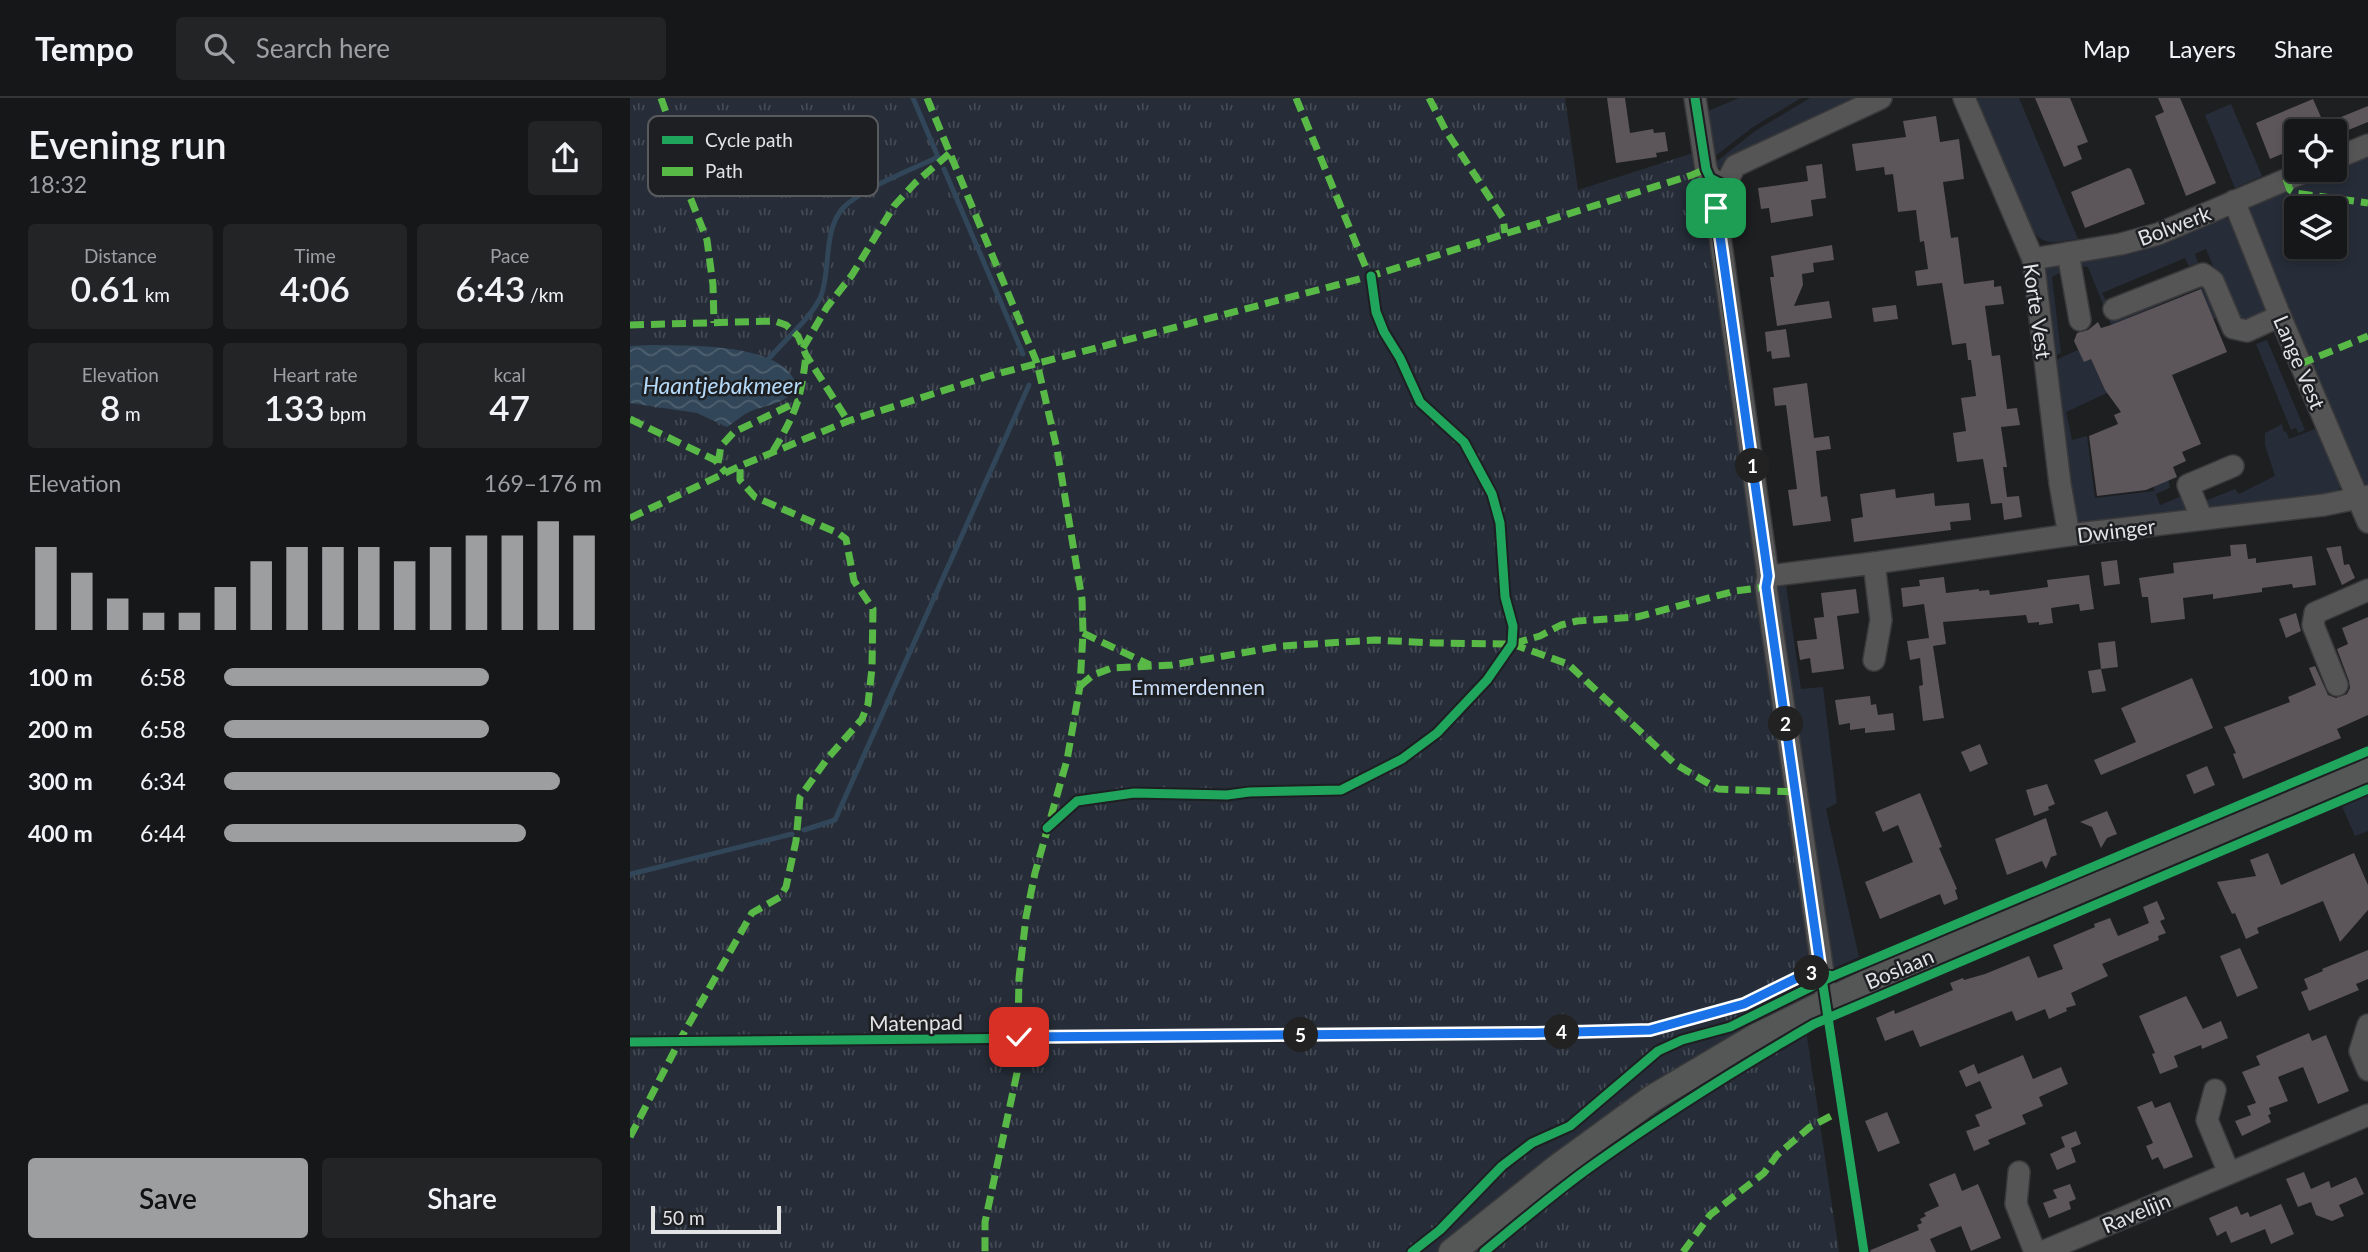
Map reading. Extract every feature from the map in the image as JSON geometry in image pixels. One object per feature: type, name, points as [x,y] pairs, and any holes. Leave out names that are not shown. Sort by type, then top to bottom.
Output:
[{"type":"main road","name":"Boslaan","points":[[1452,1252],[1557,1168],[1653,1098],[1756,1037],[1900,966],[2368,768]]},
{"type":"street","points":[[1695,98],[1706,169],[1710,178],[1724,185]]},
{"type":"street","points":[[1827,1000],[1766,587],[1768,576],[1716,219],[1718,197],[1735,166],[1881,98]]},
{"type":"street","name":"Korte Vest","points":[[1964,98],[2033,259],[2060,484],[2069,535]]},
{"type":"street","points":[[2347,154],[2368,145]]},
{"type":"street","name":"Bolwerk","points":[[2033,259],[2121,244],[2158,234],[2284,180]]},
{"type":"street","name":"Lange Vest","points":[[2234,201],[2280,316],[2363,498],[2368,522]]},
{"type":"street","points":[[2068,253],[2080,320]]},
{"type":"street","points":[[2114,309],[2203,274],[2213,281],[2233,328],[2246,331],[2280,316]]},
{"type":"street","points":[[2202,519],[2188,485],[2233,466]]},
{"type":"street","name":"Dwinger","points":[[1768,576],[2363,498]]},
{"type":"street","points":[[1874,563],[1881,620],[1874,660]]},
{"type":"street","points":[[2337,685],[2313,625],[2315,613],[2368,590]]},
{"type":"street","points":[[2368,1025],[2360,1051],[2368,1070]]},
{"type":"street","points":[[2215,1090],[2207,1121],[2229,1173]]},
{"type":"street","name":"Ravelijn","points":[[2042,1252],[2368,1115]]},
{"type":"street","points":[[2019,1172],[2015,1204],[2035,1252]]},
{"type":"green space","name":"Emmerdennen","points":[[630,98],[1565,98],[1578,190],[1693,153],[1812,983],[1807,1037],[1839,1252],[630,1252]]},
{"type":"green space","points":[[1739,98],[1801,98],[1753,127],[1710,160],[1703,113]]},
{"type":"green space","points":[[1810,98],[1863,98],[1723,169],[1712,165],[1755,131]]},
{"type":"green space","points":[[2019,98],[2078,239],[2049,242],[2038,237],[2029,223],[2024,225],[1977,99]]},
{"type":"green space","points":[[2231,104],[2262,176],[2235,188],[2205,115]]},
{"type":"green space","points":[[2368,152],[2368,486],[2356,479],[2249,211],[2260,197],[2296,182],[2347,182],[2347,161]]},
{"type":"green space","points":[[1695,182],[1702,184],[1710,195],[1814,969],[1809,970]]},
{"type":"green space","points":[[2224,217],[2232,222],[2271,311],[2247,322],[2234,316],[2206,249],[2195,254],[2198,263],[2189,266],[2185,258],[2102,293],[2114,316],[2202,281],[2219,317],[2213,319],[2200,288],[2128,318],[2146,375],[2066,412],[2072,440],[2087,436],[2095,498],[2154,491],[2154,484],[2168,478],[2170,488],[2156,494],[2160,505],[2182,496],[2193,515],[2085,526],[2075,519],[2051,362],[2078,350],[2091,359],[2105,390],[2113,329],[2088,267],[2076,266],[2074,260]]},
{"type":"green space","points":[[2058,261],[2063,271],[2052,277],[2061,353],[2051,358],[2043,275],[2048,267]]},
{"type":"green space","points":[[2267,340],[2305,430],[2298,433],[2296,428],[2291,430],[2256,344]]},
{"type":"green space","points":[[2282,424],[2289,439],[2320,427],[2342,483],[2337,493],[2207,513],[2205,501],[2235,489],[2239,494],[2275,476],[2265,445],[2265,433]]},
{"type":"green space","points":[[1786,585],[1801,689],[1823,687],[1837,803],[1826,809],[1859,957],[1827,971],[1774,586]]},
{"type":"green space","points":[[2368,793],[2368,831],[2355,836],[2341,804]]},
{"type":"water","name":"Haantjebakmeer","points":[[630,346],[727,348],[766,357],[781,365],[793,378],[795,387],[784,399],[749,412],[727,427],[697,413],[630,403]]},
{"type":"building","points":[[1607,98],[1625,98],[1630,133],[1653,129],[1654,133],[1665,132],[1668,151],[1656,153],[1657,157],[1616,163]]},
{"type":"building","points":[[2035,98],[2070,98],[2088,142],[2077,146],[2082,159],[2064,167]]},
{"type":"building","points":[[2158,98],[2180,98],[2216,183],[2186,196],[2155,116],[2164,112]]},
{"type":"building","points":[[2313,99],[2322,119],[2284,119],[2284,153],[2270,159],[2256,123]]},
{"type":"building","points":[[2368,106],[2368,122],[2347,131],[2347,119],[2336,119]]},
{"type":"building","points":[[1936,116],[1940,142],[1959,139],[1964,179],[1943,182],[1951,238],[1958,237],[1964,284],[1994,280],[1994,287],[2001,286],[2004,304],[1985,306],[1992,356],[2000,355],[2007,409],[2017,408],[2020,425],[2001,427],[2007,467],[2003,467],[2007,497],[2019,496],[2022,517],[2004,520],[2002,503],[1991,504],[1983,459],[1957,462],[1953,433],[1966,431],[1961,398],[1976,396],[1971,360],[1968,360],[1966,343],[1952,345],[1942,283],[1917,286],[1915,271],[1928,269],[1924,241],[1920,242],[1916,210],[1898,212],[1893,174],[1885,175],[1884,167],[1856,171],[1852,144],[1906,137],[1903,121]]},
{"type":"building","points":[[1822,164],[1826,198],[1811,200],[1813,216],[1771,223],[1769,208],[1761,209],[1758,188],[1808,181],[1806,166]]},
{"type":"building","points":[[2131,169],[2145,204],[2085,228],[2071,192]]},
{"type":"building","points":[[1832,245],[1834,260],[1813,263],[1814,272],[1802,274],[1803,285],[1794,306],[1829,301],[1832,318],[1777,326],[1770,277],[1774,277],[1771,256]]},
{"type":"building","points":[[2201,289],[2227,352],[2172,375],[2201,444],[2182,452],[2186,461],[2173,467],[2177,477],[2146,490],[2097,496],[2089,436],[2118,424],[2114,415],[2121,412],[2105,390],[2091,359],[2084,362],[2074,341],[2077,333],[2088,330],[2098,322],[2101,328],[2111,325]]},
{"type":"building","points":[[1896,305],[1898,319],[1874,322],[1872,308]]},
{"type":"building","points":[[1786,329],[1790,357],[1772,359],[1771,351],[1767,352],[1765,332]]},
{"type":"building","points":[[1807,383],[1814,438],[1829,436],[1831,449],[1816,451],[1821,497],[1827,496],[1831,521],[1793,526],[1788,490],[1797,489],[1786,405],[1775,406],[1773,388]]},
{"type":"building","points":[[1895,489],[1896,498],[1934,493],[1935,506],[1969,503],[1971,520],[1950,522],[1951,530],[1854,542],[1851,519],[1863,517],[1860,494]]},
{"type":"building","points":[[2246,544],[2248,559],[2256,558],[2256,563],[2312,556],[2316,585],[2293,588],[2292,584],[2262,588],[2262,592],[2213,599],[2213,594],[2183,598],[2185,619],[2151,623],[2148,597],[2142,597],[2139,578],[2174,573],[2173,563],[2231,556],[2230,545]]},
{"type":"building","points":[[2341,546],[2344,565],[2349,564],[2355,578],[2342,585],[2326,548]]},
{"type":"building","points":[[2117,560],[2120,584],[2104,586],[2101,562]]},
{"type":"building","points":[[2089,575],[2094,609],[2080,611],[2079,604],[2051,608],[2053,623],[2028,623],[2026,615],[1943,622],[1946,644],[1933,646],[1944,718],[1923,721],[1919,686],[1923,685],[1920,658],[1910,660],[1907,641],[1929,638],[1924,604],[1903,607],[1901,588],[1920,586],[1919,580],[1944,577],[1946,593],[1979,589],[1989,590],[1990,595],[2048,587],[2047,580]]},
{"type":"building","points":[[1856,589],[1859,613],[1837,616],[1844,669],[1812,673],[1810,658],[1800,660],[1797,641],[1817,639],[1814,618],[1824,617],[1821,593]]},
{"type":"building","points":[[2296,613],[2301,631],[2286,638],[2279,619]]},
{"type":"building","points":[[2368,617],[2368,715],[2337,729],[2341,738],[2243,779],[2233,754],[2236,753],[2224,727],[2290,702],[2288,697],[2316,685],[2309,668],[2315,666],[2328,695],[2336,698],[2347,694],[2349,681],[2337,649],[2348,644],[2342,628]]},
{"type":"building","points":[[2115,641],[2118,667],[2101,669],[2098,643]]},
{"type":"building","points":[[2101,669],[2106,691],[2092,693],[2088,671]]},
{"type":"building","points":[[2192,678],[2213,728],[2101,775],[2094,760],[2136,742],[2121,708]]},
{"type":"building","points":[[1870,696],[1871,705],[1876,704],[1878,715],[1893,713],[1895,730],[1865,733],[1865,728],[1850,730],[1850,723],[1839,725],[1835,700]]},
{"type":"building","points":[[1980,744],[1988,764],[1970,772],[1961,752]]},
{"type":"building","points":[[2207,766],[2215,785],[2194,794],[2186,775]]},
{"type":"building","points":[[2047,784],[2055,804],[2048,807],[2049,810],[2034,816],[2026,790]]},
{"type":"building","points":[[1920,793],[1942,847],[1939,848],[1957,889],[1958,899],[1944,905],[1940,894],[1880,919],[1865,882],[1913,862],[1898,825],[1883,832],[1875,812]]},
{"type":"building","points":[[2107,811],[2117,834],[2107,838],[2101,848],[2092,827],[2080,822]]},
{"type":"building","points":[[2046,818],[2057,855],[2051,857],[2046,869],[2042,861],[2007,875],[1995,839]]},
{"type":"building","points":[[2268,853],[2281,885],[2354,853],[2368,885],[2368,910],[2340,942],[2323,901],[2257,928],[2259,933],[2246,939],[2217,882],[2256,876],[2250,860]]},
{"type":"building","points":[[2157,901],[2165,919],[2160,921],[2166,933],[2158,936],[2159,940],[2102,964],[2108,976],[2071,993],[2076,1005],[2066,1008],[2067,1011],[2049,1019],[2045,1009],[2016,1021],[2012,1011],[1920,1047],[1913,1030],[1885,1041],[1876,1018],[1894,1010],[1895,1014],[1953,990],[1950,983],[1985,974],[2029,956],[2038,978],[2063,969],[2053,945],[2110,918],[2118,936],[2149,923],[2143,907]]},
{"type":"building","points":[[2240,948],[2258,988],[2237,997],[2220,956]]},
{"type":"building","points":[[2368,950],[2368,979],[2356,984],[2359,990],[2309,1011],[2301,992],[2308,989],[2304,979]]},
{"type":"building","points":[[2186,996],[2203,1029],[2221,1021],[2228,1038],[2202,1049],[2201,1045],[2174,1056],[2178,1067],[2160,1074],[2152,1054],[2155,1053],[2139,1016]]},
{"type":"building","points":[[2309,1033],[2312,1041],[2326,1035],[2349,1091],[2318,1104],[2303,1067],[2278,1077],[2288,1101],[2269,1108],[2271,1122],[2242,1136],[2235,1121],[2251,1115],[2247,1106],[2256,1103],[2242,1072],[2260,1065],[2256,1056]]},
{"type":"building","points":[[2023,1055],[2033,1079],[2061,1067],[2068,1084],[2039,1097],[2043,1106],[2022,1115],[2026,1124],[1988,1140],[1990,1144],[1974,1151],[1966,1131],[1980,1126],[1975,1115],[1992,1108],[1980,1081],[1966,1087],[1959,1071],[1974,1064],[1978,1074]]},
{"type":"building","points":[[2152,1101],[2155,1108],[2170,1102],[2193,1157],[2164,1169],[2158,1157],[2152,1160],[2146,1146],[2153,1143],[2137,1107]]},
{"type":"building","points":[[1887,1112],[1900,1143],[1878,1152],[1865,1121]]},
{"type":"building","points":[[2076,1131],[2081,1144],[2071,1148],[2076,1162],[2057,1170],[2050,1154],[2065,1147],[2061,1137]]},
{"type":"building","points":[[2304,1172],[2311,1189],[2329,1181],[2331,1188],[2356,1177],[2364,1194],[2339,1205],[2344,1216],[2332,1221],[2316,1215],[2311,1202],[2298,1207],[2286,1179]]},
{"type":"building","points":[[1955,1173],[1962,1191],[1978,1184],[2001,1238],[1971,1251],[1961,1226],[1930,1239],[1936,1252],[1866,1252],[1919,1230],[1917,1225],[1922,1223],[1920,1219],[1926,1216],[1924,1213],[1939,1206],[1929,1184]]},
{"type":"building","points":[[2070,1184],[2076,1199],[2069,1202],[2071,1209],[2049,1218],[2043,1203],[2057,1198],[2053,1190]]},
{"type":"building","points":[[2281,1204],[2294,1234],[2271,1244],[2265,1229],[2231,1243],[2226,1231],[2217,1236],[2209,1218],[2237,1206],[2241,1215],[2248,1212],[2250,1217]]},
{"type":"waterway","points":[[878,185],[938,157],[913,98]]},
{"type":"waterway","points":[[944,169],[1023,354]]},
{"type":"waterway","points":[[766,362],[816,305],[824,285],[833,227],[843,208],[859,196]]},
{"type":"waterway","points":[[804,830],[835,820],[1029,385]]},
{"type":"waterway","points":[[630,876],[792,834]]},
{"type":"marked path","points":[[661,98],[667,116]]},
{"type":"marked path","points":[[927,98],[1037,363],[1057,449],[1082,599],[1080,686],[1067,760],[1035,873],[1026,917],[1019,978],[1017,1073],[985,1222],[985,1252]]},
{"type":"marked path","points":[[1296,98],[1371,280]]},
{"type":"marked path","points":[[1429,98],[1446,131],[1503,218],[1505,233]]},
{"type":"marked path","points":[[803,348],[894,206],[915,183],[951,152]]},
{"type":"marked path","points":[[630,518],[740,466],[848,421],[989,376],[1371,276],[1706,169]]},
{"type":"marked path","points":[[2287,182],[2290,190],[2295,193],[2368,203]]},
{"type":"marked path","points":[[690,196],[707,240],[713,285],[714,323]]},
{"type":"marked path","points":[[630,325],[775,321],[786,325],[798,336],[806,355],[848,421]]},
{"type":"marked path","points":[[2300,364],[2368,336]]},
{"type":"marked path","points":[[773,451],[796,405],[806,355]]},
{"type":"marked path","points":[[718,463],[721,446],[734,432],[799,401]]},
{"type":"marked path","points":[[630,419],[715,460],[726,473]]},
{"type":"marked path","points":[[630,1137],[681,1038],[752,913],[780,897],[786,887],[796,841],[800,797],[827,759],[862,719],[868,704],[872,668],[873,609],[854,581],[846,539],[755,497],[740,480],[740,466]]},
{"type":"marked path","points":[[1080,686],[1093,675],[1112,668],[1172,665],[1282,646],[1375,640],[1512,644],[1577,621],[1637,617],[1735,591],[1766,587]]},
{"type":"marked path","points":[[1083,633],[1150,665]]},
{"type":"marked path","points":[[1512,644],[1568,664],[1675,764],[1718,789],[1796,792]]},
{"type":"marked path","points":[[1683,1252],[1710,1215],[1764,1173],[1777,1155],[1810,1127],[1831,1116],[1843,1114]]},
{"type":"cycle path","points":[[1695,98],[1706,169],[1710,178],[1724,185],[1719,197],[1716,219],[1768,576],[1766,587],[1821,972],[1864,1252]]},
{"type":"cycle path","points":[[1047,828],[1077,801],[1134,793],[1227,795],[1341,790],[1402,759],[1437,733],[1487,680],[1512,644],[1513,626],[1505,597],[1500,523],[1492,494],[1464,442],[1420,402],[1376,312],[1371,276]]},
{"type":"cycle path","name":"Matenpad","points":[[630,1042],[1650,1030],[1743,1004],[1813,972],[1833,976],[2368,751]]},
{"type":"cycle path","points":[[1484,1252],[1565,1186],[1620,1146],[1757,1057],[1814,1024],[2368,789]]},
{"type":"cycle path","points":[[1412,1252],[1440,1230],[1502,1166],[1532,1143],[1570,1126],[1658,1051],[1682,1040],[1730,1027],[1833,976]]},
{"type":"route","points":[[1019,1037],[1650,1030],[1744,1004],[1801,976],[1821,972],[1716,208]]}]
